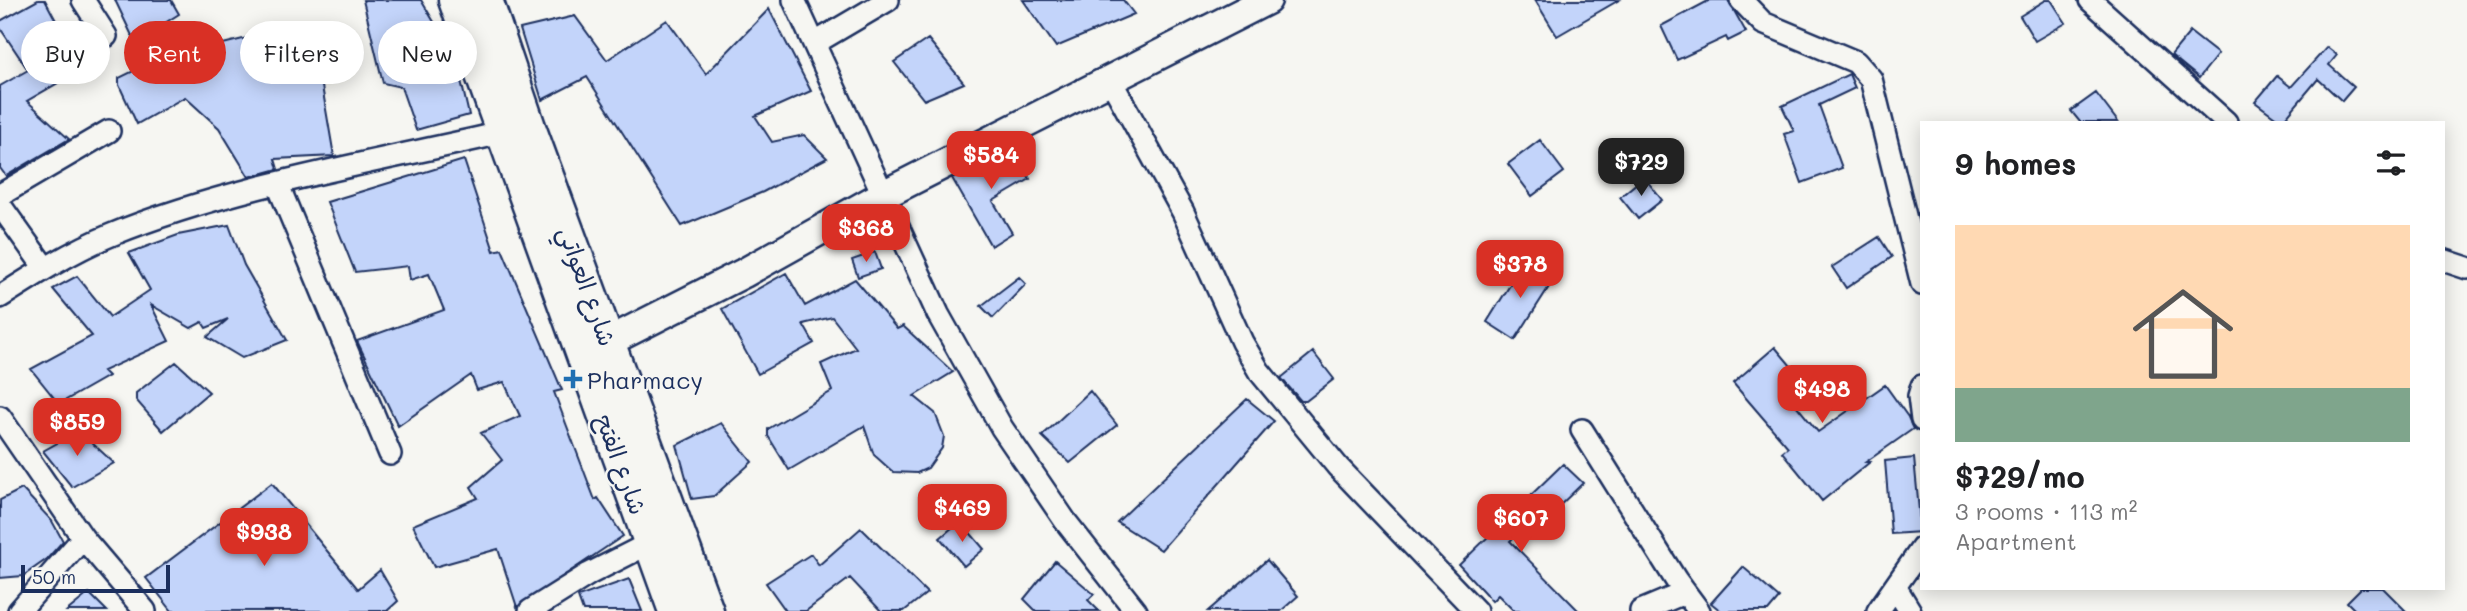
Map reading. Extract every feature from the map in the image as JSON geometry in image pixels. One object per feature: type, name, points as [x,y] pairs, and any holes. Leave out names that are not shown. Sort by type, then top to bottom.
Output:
[{"type":"main road","name":"شارع الفتح","points":[[455,0],[502,133],[595,348],[650,543],[675,611]]},
{"type":"main road","name":"شارع العواتي","points":[[486,0],[595,348],[707,611]]},
{"type":"street","points":[[83,0],[96,21]]},
{"type":"street","points":[[794,0],[938,314],[1002,428],[1066,522],[1136,611]]},
{"type":"street","points":[[815,43],[888,0]]},
{"type":"street","points":[[595,348],[744,273],[885,194],[1268,0]]},
{"type":"street","points":[[1741,0],[1763,23],[1856,62],[1871,79],[1920,276]]},
{"type":"street","points":[[2090,0],[2225,121]]},
{"type":"street","points":[[1111,80],[1183,212],[1242,342],[1259,371],[1338,467],[1476,611]]},
{"type":"street","points":[[0,195],[109,131]]},
{"type":"street","points":[[0,297],[46,268],[110,235],[214,199],[502,133]]},
{"type":"street","points":[[278,185],[390,454]]},
{"type":"street","points":[[0,205],[46,268]]},
{"type":"street","points":[[2445,261],[2467,268]]},
{"type":"street","points":[[0,417],[83,538],[145,611]]},
{"type":"street","points":[[1582,430],[1699,611]]},
{"type":"street","points":[[19,611],[83,538]]},
{"type":"street","points":[[530,611],[589,574],[650,543]]},
{"type":"street","points":[[1878,611],[1920,551]]},
{"type":"street","points":[[1896,588],[1910,611]]},
{"type":"street","points":[[1641,611],[1685,593]]},
{"type":"building","points":[[38,0],[45,0],[56,21],[21,21],[21,60],[0,28],[0,21]]},
{"type":"building","points":[[115,0],[171,0],[179,14],[168,21],[125,21]]},
{"type":"building","points":[[363,0],[421,0],[433,21],[378,21],[378,62]]},
{"type":"building","points":[[1023,0],[1123,0],[1134,14],[1056,47]]},
{"type":"building","points":[[1535,0],[1619,0],[1557,36]]},
{"type":"building","points":[[1710,0],[1728,0],[1746,32],[1728,41],[1726,37],[1677,60],[1661,26]]},
{"type":"building","points":[[2046,0],[2051,0],[2066,23],[2035,41],[2020,16]]},
{"type":"building","points":[[769,9],[811,91],[755,116],[772,142],[804,135],[827,158],[763,192],[682,226],[587,77],[542,100],[520,29],[575,16],[607,60],[667,20],[706,74]]},
{"type":"building","points":[[2190,32],[2218,54],[2199,78],[2171,55]]},
{"type":"building","points":[[928,39],[964,83],[924,100],[894,62]]},
{"type":"building","points":[[240,40],[240,84],[322,84],[334,156],[275,159],[278,169],[249,177],[219,128],[185,97],[137,124],[119,85],[119,78],[124,76],[124,84],[226,84],[226,43]]},
{"type":"building","points":[[2327,47],[2337,55],[2329,65],[2354,87],[2342,101],[2318,79],[2283,121],[2255,102],[2277,76],[2291,87]]},
{"type":"building","points":[[21,74],[21,84],[56,84],[27,101],[69,139],[6,176],[0,168],[0,86]]},
{"type":"building","points":[[1849,74],[1855,88],[1819,105],[1842,168],[1802,183],[1784,134],[1794,131],[1782,106]]},
{"type":"building","points":[[388,84],[462,84],[469,115],[416,130],[401,87]]},
{"type":"building","points":[[2096,93],[2117,121],[2079,121],[2071,111]]},
{"type":"building","points":[[1540,140],[1564,172],[1532,196],[1508,164]]},
{"type":"building","points":[[1012,148],[1030,179],[993,201],[1012,233],[991,246],[952,178]]},
{"type":"building","points":[[464,160],[494,251],[502,249],[562,390],[554,392],[595,500],[598,498],[623,536],[517,607],[498,549],[434,567],[413,525],[478,498],[471,487],[502,460],[481,433],[520,416],[504,382],[477,390],[471,375],[398,426],[357,341],[444,310],[429,274],[410,280],[408,266],[355,272],[327,202]]},
{"type":"building","points":[[1644,177],[1662,200],[1638,219],[1620,197]]},
{"type":"building","points":[[229,225],[244,265],[287,340],[242,358],[207,337],[228,319],[206,328],[202,322],[191,328],[151,305],[169,341],[103,371],[108,376],[59,404],[31,369],[92,336],[53,289],[77,276],[110,317],[150,290],[129,253],[178,235]]},
{"type":"building","points":[[1879,237],[1892,257],[1846,288],[1832,267]]},
{"type":"building","points":[[875,252],[881,269],[858,277],[852,260]]},
{"type":"building","points":[[1525,261],[1554,279],[1515,340],[1487,322]]},
{"type":"building","points":[[786,273],[805,306],[855,279],[897,329],[903,326],[953,372],[914,396],[935,413],[944,436],[942,448],[928,468],[917,473],[893,472],[874,455],[864,426],[789,470],[768,436],[768,429],[832,391],[821,364],[856,348],[832,317],[803,324],[814,343],[758,374],[722,309]]},
{"type":"building","points":[[1019,277],[1026,284],[993,318],[981,306]]},
{"type":"building","points":[[1775,347],[1813,392],[1796,405],[1818,432],[1885,385],[1908,417],[1913,429],[1866,462],[1870,462],[1822,501],[1782,452],[1788,447],[1733,383]]},
{"type":"building","points":[[1313,352],[1334,379],[1306,401],[1301,401],[1281,378]]},
{"type":"building","points":[[176,362],[209,392],[163,431],[136,400],[136,393]]},
{"type":"building","points":[[1090,391],[1117,425],[1070,463],[1042,436]]},
{"type":"building","points":[[1247,399],[1274,421],[1161,550],[1117,522]]},
{"type":"building","points":[[721,423],[752,462],[714,496],[692,499],[677,445]]},
{"type":"building","points":[[79,431],[114,463],[72,487],[43,451]]},
{"type":"building","points":[[1914,458],[1920,532],[1891,534],[1885,461]]},
{"type":"building","points":[[1563,464],[1583,483],[1553,512],[1547,506],[1510,541],[1579,611],[1514,611],[1498,595],[1492,601],[1459,565]]},
{"type":"building","points":[[272,483],[358,589],[380,570],[398,601],[387,611],[172,611],[146,578]]},
{"type":"building","points":[[22,489],[52,521],[63,541],[47,559],[23,576],[0,578],[0,500]]},
{"type":"building","points":[[960,521],[984,549],[964,566],[940,538]]},
{"type":"building","points":[[861,528],[927,593],[904,611],[881,611],[850,578],[806,611],[786,611],[766,583],[811,554],[819,565]]},
{"type":"building","points":[[1267,560],[1298,596],[1281,611],[1208,611]]},
{"type":"building","points":[[1055,561],[1094,594],[1088,600],[1099,611],[1036,611],[1024,599]]},
{"type":"building","points":[[1743,567],[1779,598],[1768,611],[1721,611],[1711,603]]},
{"type":"building","points":[[629,579],[642,611],[583,611],[578,597]]},
{"type":"building","points":[[2359,590],[2385,590],[2406,611],[2356,611],[2347,602]]},
{"type":"building","points":[[89,593],[107,611],[67,611]]},
{"type":"place","name":"Pharmacy","points":[[573,379]]}]
